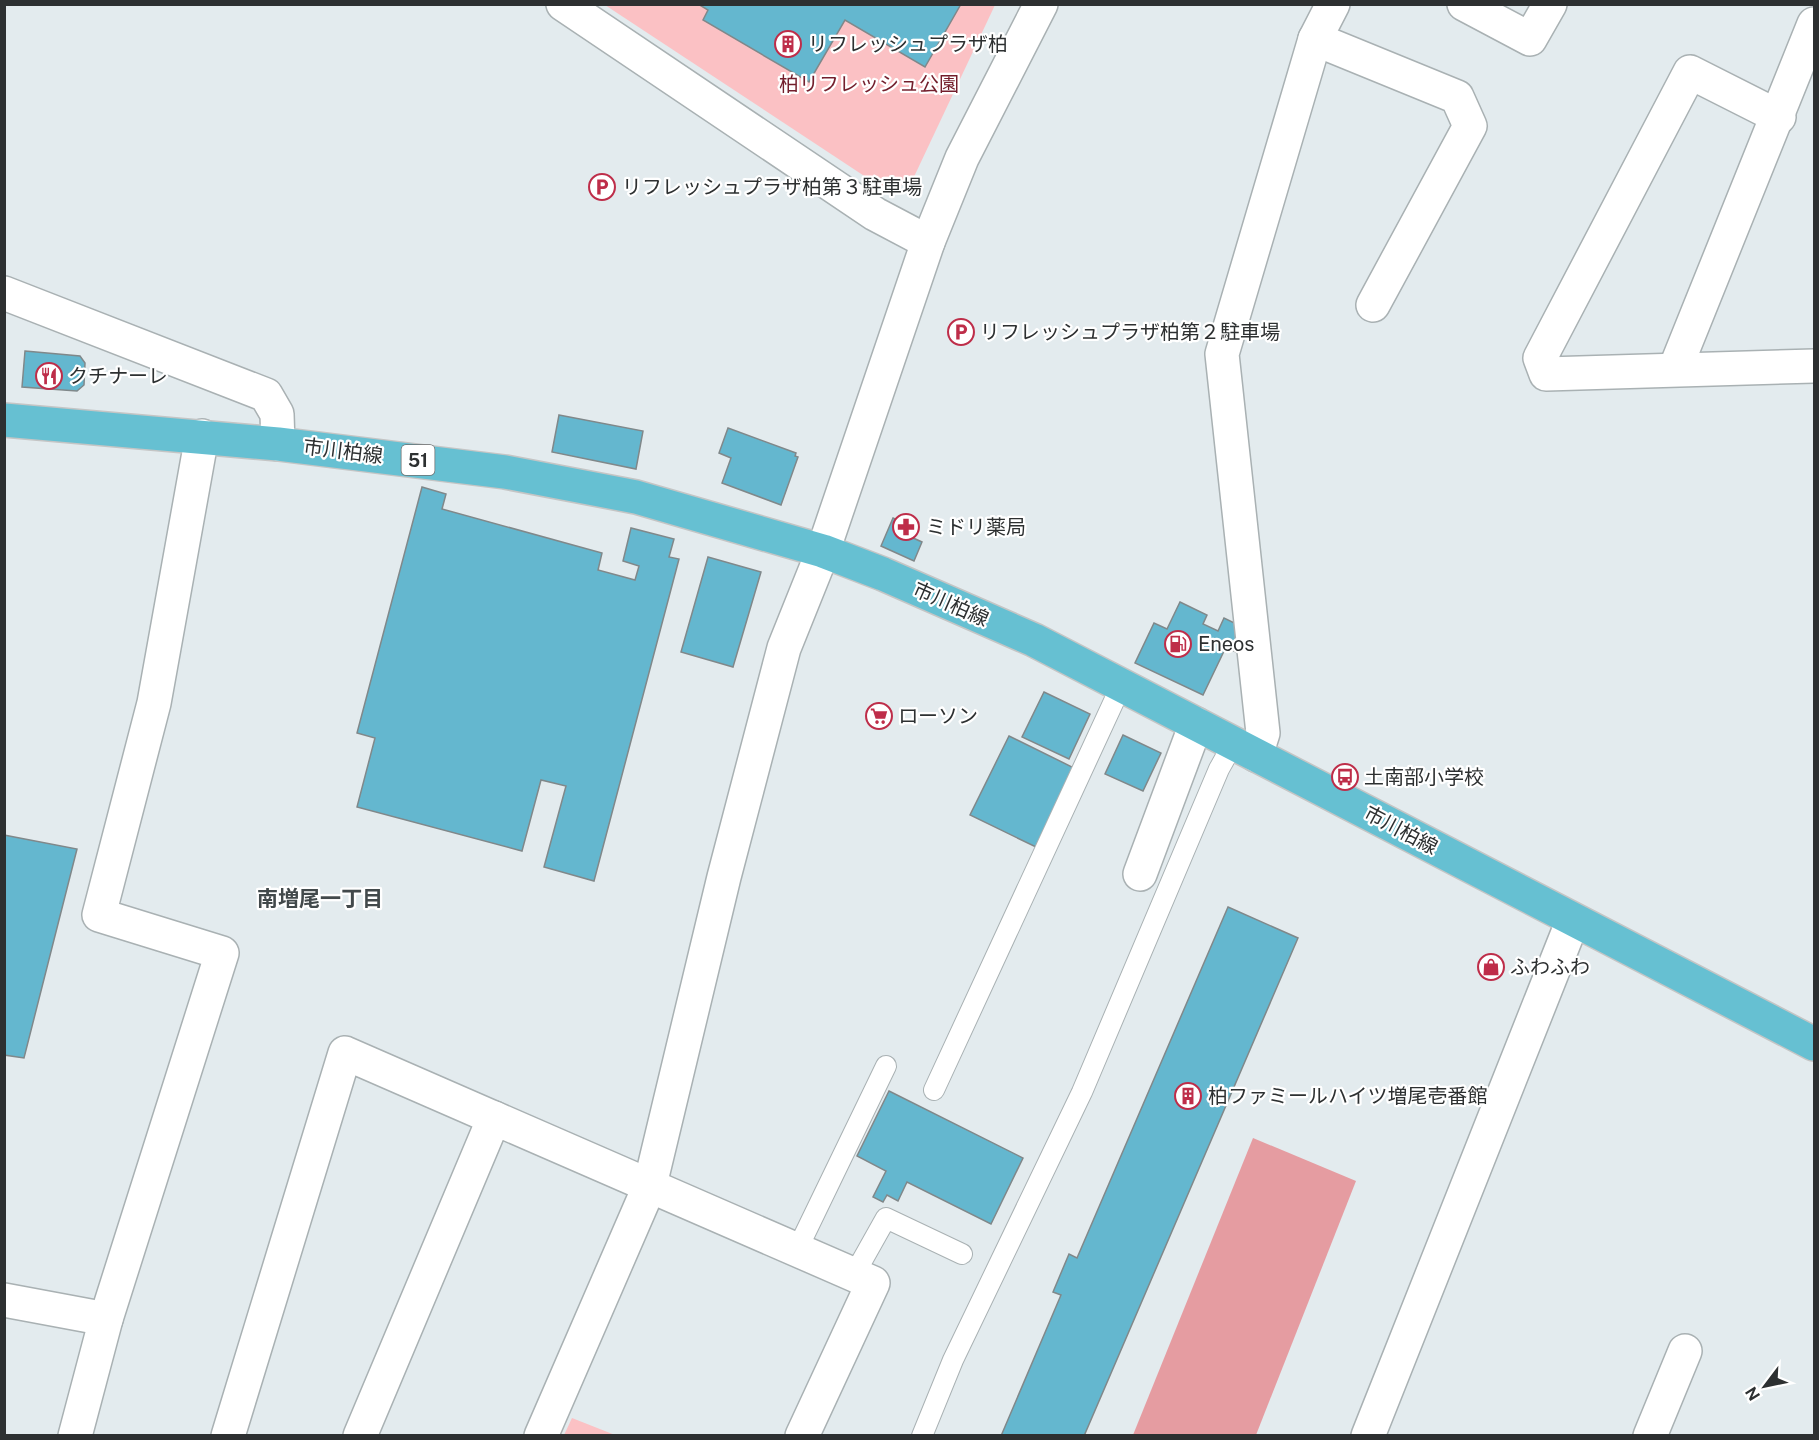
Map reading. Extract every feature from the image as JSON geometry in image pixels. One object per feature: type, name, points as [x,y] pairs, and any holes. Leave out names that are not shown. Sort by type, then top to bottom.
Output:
[{"type":"main road","name":"市川柏線","points":[[4,420],[202,436],[504,472],[636,497],[823,551],[883,574],[1034,640],[1815,1044]]},
{"type":"street","points":[[563,4],[875,214],[928,242]]},
{"type":"street","points":[[541,1436],[650,1185],[724,878],[784,648],[823,551],[928,242],[962,158],[1041,4]]},
{"type":"street","points":[[1244,749],[1263,733],[1222,354],[1315,39],[1333,4]]},
{"type":"street","points":[[1464,4],[1530,39],[1550,4]]},
{"type":"street","points":[[1675,369],[1815,24]]},
{"type":"street","points":[[1315,39],[1457,97],[1470,126],[1373,305]]},
{"type":"street","points":[[1779,117],[1690,72],[1540,358],[1546,374],[1815,366]]},
{"type":"street","points":[[4,293],[266,395],[277,414],[278,444]]},
{"type":"street","points":[[75,1436],[106,1319],[222,953],[99,915],[154,703],[202,436]]},
{"type":"street","points":[[1140,874],[1196,724]]},
{"type":"street","points":[[1368,1436],[1573,920]]},
{"type":"street","points":[[228,1436],[345,1053],[873,1283],[802,1436]]},
{"type":"street","points":[[360,1436],[494,1118]]},
{"type":"street","points":[[4,1300],[106,1319]]},
{"type":"street","points":[[1650,1436],[1685,1352]]},
{"type":"lane","points":[[934,1090],[1121,686]]},
{"type":"lane","points":[[922,1436],[953,1360],[1082,1092],[1219,769],[1244,749]]},
{"type":"lane","points":[[797,1250],[886,1066]]},
{"type":"lane","points":[[854,1275],[886,1218],[962,1254]]},
{"type":"green space","name":"柏リフレッシュ公園","points":[[605,5],[995,5],[912,181],[887,191]]},
{"type":"green space","points":[[572,1418],[615,1435],[564,1435]]},
{"type":"shaded area","points":[[1253,1138],[1356,1181],[1256,1435],[1133,1435]]},
{"type":"building","name":"リフレッシュプラザ柏","points":[[698,4],[961,4],[925,67],[845,20],[809,82],[703,20],[708,10]]},
{"type":"building","points":[[25,351],[80,356],[85,363],[84,385],[77,391],[22,387]]},
{"type":"building","points":[[559,415],[643,431],[636,469],[552,452]]},
{"type":"building","points":[[728,428],[796,453],[795,456],[798,457],[781,505],[722,483],[731,458],[719,453]]},
{"type":"building","points":[[422,487],[446,494],[442,509],[602,553],[598,570],[635,580],[639,566],[623,561],[631,528],[674,539],[669,557],[679,559],[594,881],[544,867],[566,786],[541,780],[522,851],[357,807],[375,738],[357,733]]},
{"type":"building","points":[[893,518],[915,528],[911,537],[922,542],[914,561],[881,546]]},
{"type":"building","points":[[708,557],[761,572],[733,667],[681,652]]},
{"type":"building","points":[[1180,602],[1207,615],[1203,624],[1218,631],[1224,618],[1247,629],[1236,652],[1226,647],[1203,695],[1135,663],[1154,623],[1167,629]]},
{"type":"building","points":[[1044,692],[1090,714],[1069,759],[1022,737]]},
{"type":"building","points":[[1123,735],[1161,753],[1143,791],[1105,774]]},
{"type":"building","points":[[1009,736],[1074,768],[1036,847],[970,815]]},
{"type":"building","points":[[4,835],[77,849],[24,1058],[4,1055]]},
{"type":"building","name":"柏ファミールハイツ増尾壱番館","points":[[1228,907],[1298,938],[1084,1436],[1001,1436],[1061,1295],[1053,1292],[1069,1254],[1077,1258]]},
{"type":"building","points":[[889,1091],[1023,1158],[991,1224],[907,1182],[898,1201],[887,1195],[883,1202],[873,1197],[886,1171],[857,1156]]},
{"type":"place","name":"リフレッシュプラザ柏","points":[[788,44]]},
{"type":"place","name":"リフレッシュプラザ柏第３駐車場","points":[[602,187]]},
{"type":"place","name":"リフレッシュプラザ柏第２駐車場","points":[[961,332]]},
{"type":"place","name":"クチナーレ","points":[[49,376]]},
{"type":"place","name":"ミドリ薬局","points":[[906,527]]},
{"type":"place","name":"Eneos","points":[[1178,644]]},
{"type":"place","name":"ローソン","points":[[879,716]]},
{"type":"place","name":"土南部小学校","points":[[1345,777]]},
{"type":"place","name":"ふわふわ","points":[[1491,967]]},
{"type":"place","name":"柏ファミールハイツ増尾壱番館","points":[[1188,1096]]},
{"type":"district","name":"南増尾一丁目","points":[[320,898]]}]
